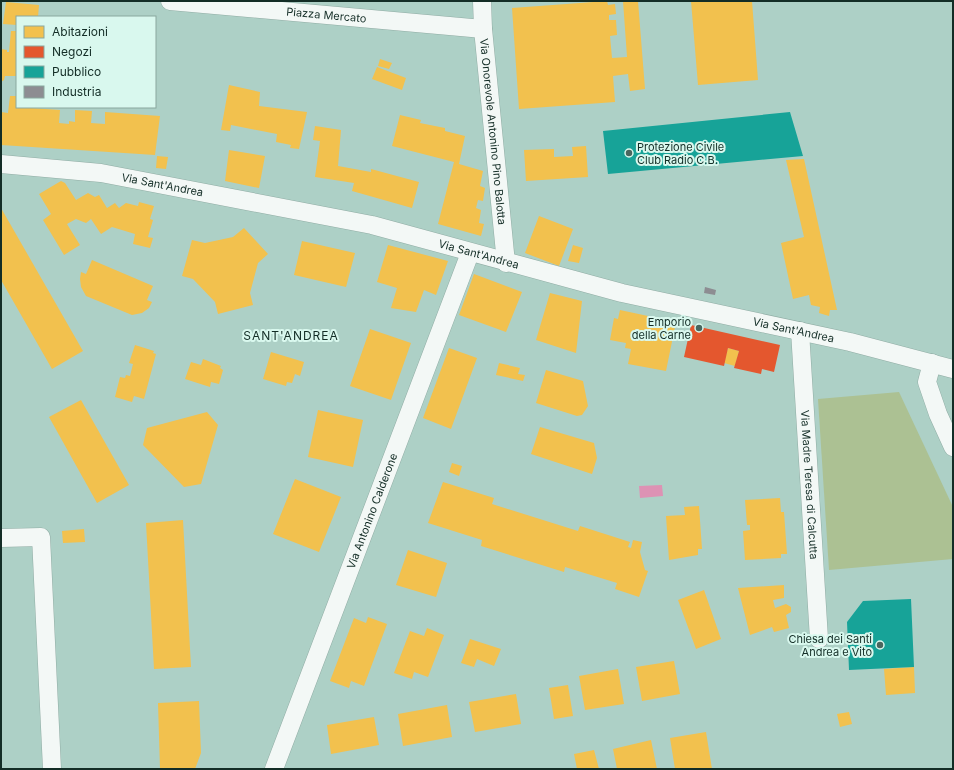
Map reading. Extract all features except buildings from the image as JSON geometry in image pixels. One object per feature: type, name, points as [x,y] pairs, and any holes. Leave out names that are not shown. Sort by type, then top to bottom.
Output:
[{"type":"street","name":"Piazza Mercato","points":[[170,1],[483,29]]},
{"type":"street","name":"Via Onorevole Antonino Pino Balotta","points":[[482,1],[483,29],[506,263]]},
{"type":"street","name":"Via Sant'Andrea","points":[[1,164],[101,173],[372,226],[506,263],[622,292],[800,331],[953,368]]},
{"type":"street","name":"Via Antonino Calderone","points":[[274,769],[470,253]]},
{"type":"street","name":"Via Madre Teresa di Calcutta","points":[[800,331],[819,639]]},
{"type":"street","points":[[932,363],[926,382],[953,447]]},
{"type":"street","points":[[1,538],[41,537],[52,769]]},
{"type":"green space","points":[[899,392],[953,507],[953,559],[829,570],[818,399]]},
{"type":"shaded area","points":[[662,485],[663,496],[640,498],[639,486]]},
{"type":"place","name":"Protezione Civile Club Radio C.B.","points":[[629,153]]},
{"type":"place","name":"Emporio della Carne","points":[[699,328]]},
{"type":"place","name":"Chiesa dei Santi Andrea e Vito","points":[[880,645]]},
{"type":"district","name":"SANT'ANDREA","points":[[291,335]]}]
